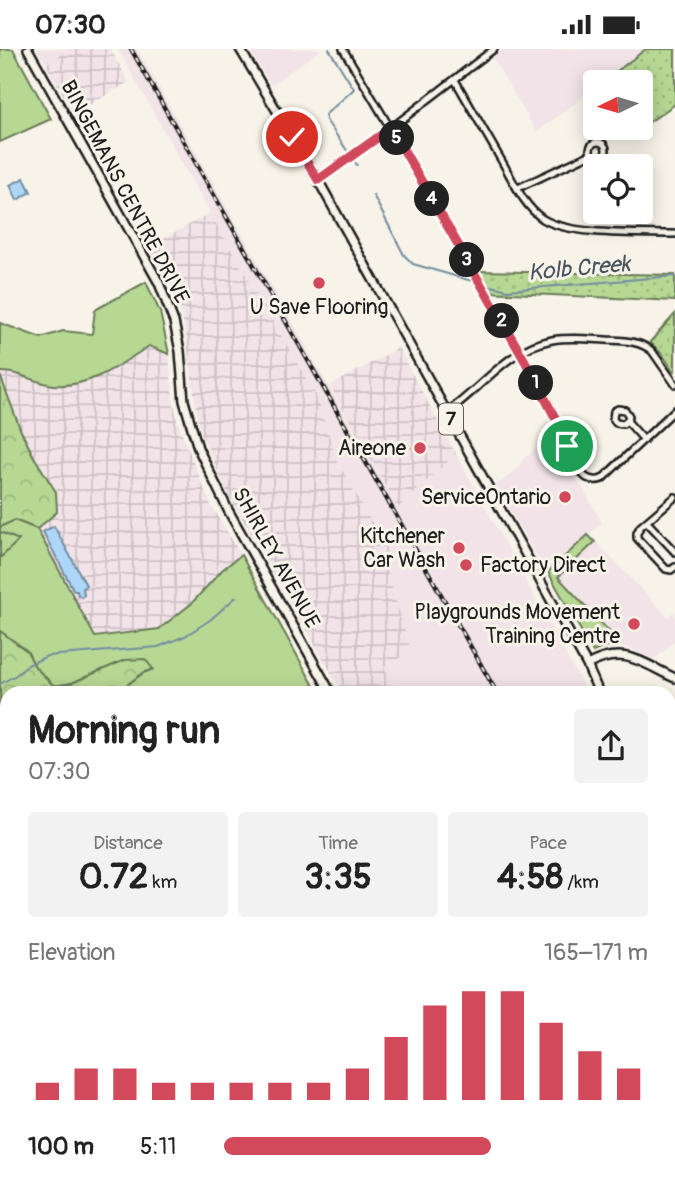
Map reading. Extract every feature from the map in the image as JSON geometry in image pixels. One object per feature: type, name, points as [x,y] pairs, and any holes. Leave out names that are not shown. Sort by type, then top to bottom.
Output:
[{"type":"main road","name":"BINGEMANS CENTRE DRIVE","points":[[28,49],[159,283],[174,322],[180,351],[184,401],[195,437]]},
{"type":"main road","name":"7","points":[[240,49],[318,180],[587,665],[596,686]]},
{"type":"main road","name":"SHIRLEY AVENUE","points":[[195,437],[228,510],[327,686]]},
{"type":"main road","points":[[587,665],[605,657],[621,655],[675,678]]},
{"type":"street","points":[[343,49],[519,351],[583,476],[589,480],[603,479],[675,410]]},
{"type":"street","points":[[318,180],[494,49]]},
{"type":"street","points":[[454,80],[517,188],[531,208],[544,219],[565,228],[586,231],[675,234]]},
{"type":"street","points":[[517,188],[583,158]]},
{"type":"street","points":[[447,412],[519,351],[550,340],[566,338],[632,341],[647,347],[675,384]]},
{"type":"street","points":[[627,421],[644,440]]},
{"type":"street","points":[[675,497],[640,527],[637,533],[637,538],[666,569],[675,567]]},
{"type":"street","points":[[647,522],[675,552]]},
{"type":"shaded area","points":[[37,49],[71,49],[46,64]]},
{"type":"shaded area","points":[[71,49],[110,49],[129,82],[74,114],[46,64]]},
{"type":"shaded area","points":[[118,49],[137,49],[398,508],[456,454],[583,686],[395,686],[384,667],[410,651],[385,565],[392,560],[336,459],[318,399]]},
{"type":"shaded area","points":[[249,49],[319,49],[320,50],[271,85]]},
{"type":"shaded area","points":[[503,49],[646,49],[619,70],[583,70],[583,97],[537,132],[492,57]]},
{"type":"shaded area","points":[[210,213],[318,399],[336,459],[393,560],[385,565],[411,651],[384,667],[395,686],[339,686],[228,494],[201,433],[181,313],[170,284],[148,247]]},
{"type":"shaded area","points":[[149,345],[169,354],[178,424],[210,503],[241,555],[222,570],[191,604],[159,629],[95,637],[37,529],[57,512],[56,492],[21,431],[0,372],[19,374],[53,385],[85,382],[113,369]]},
{"type":"shaded area","points":[[398,348],[456,454],[398,508],[330,386]]},
{"type":"shaded area","points":[[554,432],[560,449],[602,522],[589,535],[668,617],[675,611],[675,641],[655,659],[626,647],[607,646],[593,652],[496,486]]},
{"type":"green space","points":[[0,49],[13,49],[51,119],[0,142]]},
{"type":"green space","points":[[646,49],[675,49],[675,104],[653,119],[653,70],[618,70]]},
{"type":"green space","points":[[477,271],[675,275],[675,301],[488,292]]},
{"type":"green space","points":[[146,282],[160,312],[169,354],[149,346],[92,379],[67,385],[47,384],[14,373],[0,372],[0,323],[41,338],[63,331],[92,334],[95,310]]},
{"type":"green space","points":[[675,314],[675,371],[674,372],[650,342]]},
{"type":"green space","points":[[0,375],[21,431],[56,492],[57,512],[37,529],[15,520],[0,527]]},
{"type":"green space","points":[[14,520],[37,529],[95,637],[159,629],[191,604],[222,570],[241,555],[314,686],[125,686],[153,669],[125,660],[72,683],[54,686],[35,667],[27,651],[0,631],[0,558],[18,540],[0,532],[0,527]]},
{"type":"green space","points":[[0,532],[19,540],[0,558]]},
{"type":"green space","points":[[588,535],[595,542],[558,577],[620,643],[593,652],[548,572]]},
{"type":"green space","points":[[0,631],[27,651],[35,667],[54,686],[0,686]]},
{"type":"green space","points":[[145,659],[153,669],[125,686],[54,686],[72,683],[125,660]]},
{"type":"water","points":[[24,178],[31,192],[17,200],[10,185]]},
{"type":"water","points":[[54,526],[86,585],[81,597],[74,591],[43,532]]},
{"type":"waterway","name":"Kolb Creek","points":[[329,49],[354,89],[325,115],[326,120],[357,165]]},
{"type":"waterway","name":"Kolb Creek","points":[[373,195],[404,255],[413,264],[472,281]]},
{"type":"waterway","name":"Kolb Creek","points":[[487,285],[508,290],[675,276]]},
{"type":"waterway","points":[[0,684],[47,656],[158,647],[185,636],[210,620],[236,597]]},
{"type":"railway","points":[[131,49],[493,686]]},
{"type":"place","name":"U Save Flooring","points":[[319,283]]},
{"type":"place","name":"Aireone","points":[[420,448]]},
{"type":"place","name":"ServiceOntario","points":[[565,497]]},
{"type":"place","name":"Kitchener Car Wash","points":[[459,548]]},
{"type":"place","name":"Factory Direct","points":[[466,565]]},
{"type":"place","name":"Playgrounds Movement Training Centre","points":[[634,624]]},
{"type":"route","points":[[292,137],[318,180],[391,128],[525,361],[558,423],[567,446]]}]
